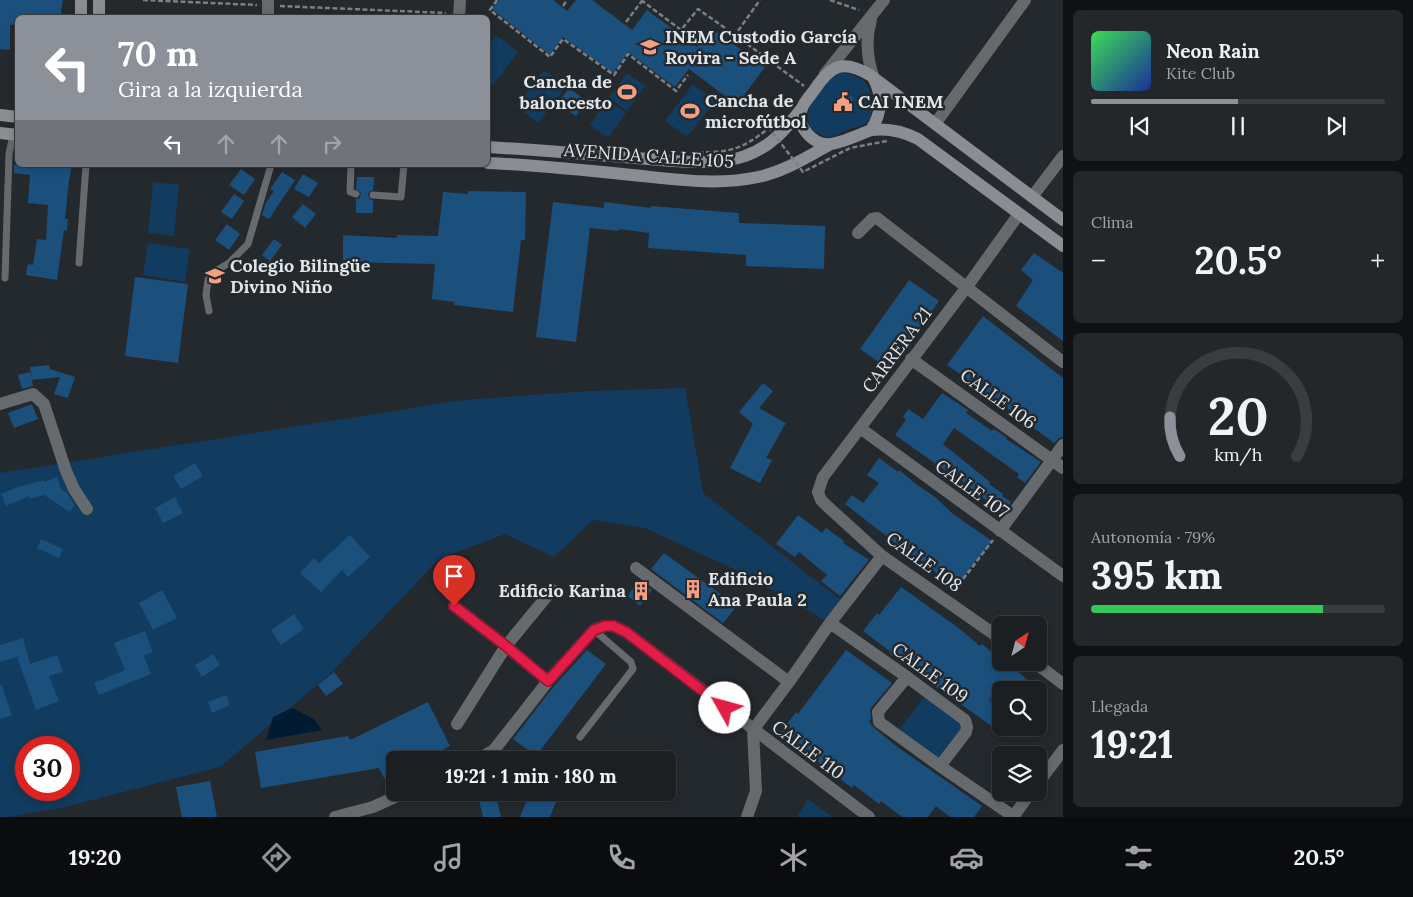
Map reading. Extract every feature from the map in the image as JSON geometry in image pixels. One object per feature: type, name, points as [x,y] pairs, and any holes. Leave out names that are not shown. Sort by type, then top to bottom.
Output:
[{"type":"main road","points":[[81,0],[81,15]]},
{"type":"main road","points":[[99,0],[99,15]]},
{"type":"main road","points":[[1063,220],[863,71],[844,67],[832,69],[825,74],[802,108],[800,117],[806,134],[813,140],[822,143],[831,144],[871,130],[893,130],[906,133],[918,139],[1063,246]]},
{"type":"main road","points":[[871,130],[879,114],[880,105],[880,96],[874,79]]},
{"type":"main road","name":"AVENIDA CALLE 105","points":[[490,147],[712,162],[732,160],[757,152],[777,138],[802,108]]},
{"type":"main road","points":[[0,115],[15,118]]},
{"type":"main road","points":[[0,133],[15,135]]},
{"type":"main road","name":"AVENIDA CALLE 105","points":[[490,163],[729,181],[760,177],[831,144]]},
{"type":"street","points":[[459,15],[460,0]]},
{"type":"street","points":[[825,74],[884,0]]},
{"type":"street","points":[[935,124],[1025,0]]},
{"type":"street","points":[[872,15],[867,44],[869,64],[874,79]]},
{"type":"street","points":[[1032,197],[1063,156]]},
{"type":"street","name":"CARRERA 21","points":[[831,509],[821,500],[818,492],[823,477],[966,288],[1019,214]]},
{"type":"street","points":[[858,233],[872,219],[878,218],[1063,362]]},
{"type":"street","name":"CALLE 106","points":[[911,359],[1063,468]]},
{"type":"street","points":[[0,404],[33,394],[44,404],[66,472],[87,509]]},
{"type":"street","name":"CALLE 107","points":[[860,428],[1063,576]]},
{"type":"street","points":[[1000,531],[1063,445]]},
{"type":"street","name":"CALLE 108","points":[[831,509],[882,556],[992,632]]},
{"type":"street","points":[[747,817],[756,792],[753,730],[830,623],[882,556]]},
{"type":"street","points":[[636,568],[789,682]]},
{"type":"street","points":[[457,724],[506,646],[552,590]]},
{"type":"street","points":[[454,606],[548,681]]},
{"type":"street","name":"CALLE 109","points":[[830,623],[965,720],[966,732],[940,766]]},
{"type":"street","name":"CALLE 110","points":[[600,628],[613,626],[626,632],[869,817]]},
{"type":"street","points":[[492,751],[548,681],[600,628]]},
{"type":"street","points":[[1046,671],[1063,684]]},
{"type":"street","points":[[907,677],[878,712],[880,722],[1013,817],[1025,801]]},
{"type":"street","points":[[1047,771],[1063,750]]},
{"type":"street","points":[[335,817],[373,807],[386,801]]},
{"type":"lane","points":[[5,278],[9,154],[15,135]]},
{"type":"lane","points":[[79,262],[86,167]]},
{"type":"lane","points":[[209,311],[206,295],[208,280],[214,272],[229,263],[248,244],[270,167]]},
{"type":"lane","points":[[351,167],[350,192],[356,194]]},
{"type":"lane","points":[[373,195],[401,197],[404,167]]},
{"type":"lane","points":[[580,736],[633,669],[631,662],[600,628]]},
{"type":"path","points":[[143,0],[268,8],[435,15]]},
{"type":"path","points":[[497,0],[490,10],[550,57],[563,39],[614,75],[628,54],[676,91],[688,75]]},
{"type":"path","points":[[562,6],[567,0]]},
{"type":"path","points":[[626,22],[641,0],[681,30],[698,8],[812,93]]},
{"type":"path","points":[[734,35],[760,0]]},
{"type":"path","points":[[830,0],[872,15]]},
{"type":"path","points":[[691,152],[725,152],[739,148],[751,142],[768,128],[803,172],[850,148],[887,141]]},
{"type":"path","points":[[947,600],[1000,531]]},
{"type":"shaded area","points":[[496,35],[518,52],[493,85],[490,83],[490,44]]},
{"type":"shaded area","points":[[544,70],[566,87],[538,123],[516,106]]},
{"type":"shaded area","name":"Cancha de baloncesto","points":[[627,73],[645,86],[627,111],[609,98]]},
{"type":"shaded area","points":[[838,73],[854,75],[865,82],[871,94],[872,114],[864,124],[829,137],[811,130],[808,120],[809,112],[818,92],[827,81]]},
{"type":"shaded area","name":"Cancha de microfútbol","points":[[693,84],[715,101],[687,137],[665,121]]},
{"type":"shaded area","name":"Cancha de baloncesto","points":[[608,100],[626,113],[608,138],[590,125]]},
{"type":"shaded area","points":[[153,182],[179,185],[174,236],[148,233]]},
{"type":"shaded area","points":[[148,243],[190,249],[185,282],[143,275]]},
{"type":"shaded area","points":[[685,388],[703,493],[849,606],[828,622],[738,571],[645,528],[593,520],[554,557],[505,534],[439,559],[329,675],[220,767],[61,808],[0,817],[0,473],[463,400],[588,391]]},
{"type":"shaded area","points":[[928,692],[968,722],[939,762],[897,732]]},
{"type":"shaded area","points":[[292,708],[314,719],[322,730],[266,740],[273,717]]},
{"type":"shaded area","points":[[808,799],[832,817],[797,817]]},
{"type":"building","points":[[0,0],[63,0],[62,15],[15,15],[15,24],[10,25],[10,50],[0,49]]},
{"type":"building","points":[[499,0],[553,0],[567,11],[576,0],[592,0],[632,30],[647,10],[697,47],[711,28],[765,67],[737,105],[689,69],[675,87],[628,52],[613,73],[563,37],[550,55],[492,9]]},
{"type":"building","points":[[569,88],[587,101],[576,116],[558,103]]},
{"type":"building","name":"CAI INEM","points":[[843,91],[854,98],[844,114],[832,107]]},
{"type":"building","points":[[14,165],[15,167],[72,167],[65,219],[68,219],[67,231],[64,230],[57,280],[26,275],[28,264],[33,265],[37,239],[46,240],[48,205],[28,203],[30,175],[14,173]]},
{"type":"building","points":[[241,169],[255,179],[244,195],[229,185]]},
{"type":"building","points":[[282,172],[295,180],[269,219],[262,215],[266,203],[274,191],[270,189]]},
{"type":"building","points":[[303,174],[318,183],[309,197],[294,189]]},
{"type":"building","points":[[357,177],[374,177],[373,190],[368,195],[373,200],[373,213],[356,213],[356,199],[360,198],[361,193],[356,189]]},
{"type":"building","points":[[468,191],[526,192],[525,240],[521,240],[513,312],[454,305],[454,302],[432,299],[435,264],[343,262],[343,235],[397,238],[397,235],[438,236],[443,192],[468,194]]},
{"type":"building","points":[[234,194],[244,201],[232,219],[221,212]]},
{"type":"building","points":[[553,202],[604,208],[604,202],[651,208],[651,206],[739,213],[739,223],[825,226],[824,269],[746,266],[746,255],[648,248],[649,233],[590,228],[576,342],[536,337]]},
{"type":"building","points":[[303,204],[316,214],[305,228],[292,217]]},
{"type":"building","points":[[227,224],[240,234],[229,250],[215,240]]},
{"type":"building","points":[[274,239],[282,245],[270,261],[262,255]]},
{"type":"building","points":[[1034,253],[1063,273],[1063,341],[1016,306],[1033,280],[1021,270]]},
{"type":"building","points":[[135,277],[188,284],[178,363],[125,356]]},
{"type":"building","points":[[909,280],[939,301],[890,370],[860,349]]},
{"type":"building","points":[[983,316],[1063,378],[1063,437],[1054,443],[998,401],[997,403],[980,392],[982,389],[947,365]]},
{"type":"building","points":[[49,365],[50,369],[75,377],[68,398],[54,394],[60,377],[32,380],[33,386],[22,389],[18,375],[30,372],[32,379],[30,367]]},
{"type":"building","points":[[763,383],[773,391],[759,408],[786,423],[766,458],[772,460],[760,483],[730,468],[753,424],[739,412]]},
{"type":"building","points":[[942,393],[968,410],[966,413],[992,431],[994,429],[1041,462],[1025,483],[1017,477],[1019,474],[954,428],[943,444],[990,482],[989,484],[1011,502],[1003,513],[947,470],[895,435],[906,420],[903,417],[908,409],[923,419]]},
{"type":"building","points":[[32,404],[38,419],[14,428],[8,413]]},
{"type":"building","points":[[879,458],[898,472],[899,470],[935,497],[953,514],[992,541],[955,589],[938,577],[939,575],[923,562],[903,549],[845,504],[852,495],[863,503],[879,483],[867,475]]},
{"type":"building","points":[[195,463],[203,476],[181,489],[173,476]]},
{"type":"building","points":[[57,477],[61,489],[67,493],[74,505],[70,512],[44,495],[30,499],[29,496],[6,506],[1,494],[18,487],[44,480],[44,482]]},
{"type":"building","points":[[175,497],[183,513],[163,523],[155,508]]},
{"type":"building","points":[[798,515],[822,533],[826,528],[844,541],[843,543],[869,560],[840,596],[821,581],[827,575],[799,552],[795,557],[776,544]]},
{"type":"building","points":[[350,535],[370,557],[348,577],[342,570],[321,592],[300,573],[314,558],[319,563]]},
{"type":"building","points":[[41,539],[63,549],[59,558],[37,548]]},
{"type":"building","name":"Edificio Ana Paula 2","points":[[664,553],[737,606],[723,623],[651,569]]},
{"type":"building","name":"Edificio Karina","points":[[638,580],[652,590],[640,606],[628,596]]},
{"type":"building","points":[[901,587],[960,629],[980,646],[982,644],[992,652],[992,671],[1017,671],[1029,681],[992,681],[992,696],[989,700],[992,702],[992,726],[890,654],[891,652],[863,631],[877,613],[879,615]]},
{"type":"building","points":[[162,590],[177,618],[153,630],[139,603]]},
{"type":"building","points":[[294,614],[304,629],[281,645],[271,630]]},
{"type":"building","points":[[145,631],[153,652],[144,656],[151,674],[99,695],[94,683],[125,670],[114,643]]},
{"type":"building","points":[[23,638],[30,664],[57,655],[63,672],[49,676],[59,701],[36,710],[17,657],[0,662],[0,645]]},
{"type":"building","points":[[587,650],[606,664],[540,751],[529,751],[513,739],[554,686]]},
{"type":"building","points":[[846,650],[892,683],[870,709],[871,719],[869,721],[872,726],[896,746],[982,806],[974,817],[950,817],[936,806],[928,817],[902,817],[881,801],[879,804],[854,785],[852,788],[780,733],[796,712],[798,714]]},
{"type":"building","points":[[213,654],[220,665],[202,677],[195,665]]},
{"type":"building","points":[[334,672],[343,684],[326,696],[318,685]]},
{"type":"building","points":[[0,685],[12,715],[0,719]]},
{"type":"building","points":[[226,695],[230,705],[212,713],[208,702]]},
{"type":"building","points":[[428,702],[450,746],[440,751],[386,751],[386,777],[384,778],[379,768],[261,788],[255,752],[348,736],[350,740]]},
{"type":"building","points":[[210,781],[217,817],[182,817],[176,787]]},
{"type":"building","points":[[479,801],[497,801],[501,817],[483,817]]},
{"type":"building","points":[[526,801],[556,801],[550,817],[520,817]]},
{"type":"place","name":"INEM Custodio García Rovira - Sede A","points":[[650,47]]},
{"type":"place","name":"Cancha de baloncesto","points":[[627,92]]},
{"type":"place","name":"CAI INEM","points":[[843,102]]},
{"type":"place","name":"Cancha de microfútbol","points":[[690,111]]},
{"type":"place","name":"Colegio Bilingüe Divino Niño","points":[[215,276]]},
{"type":"place","name":"Edificio Ana Paula 2","points":[[693,589]]},
{"type":"place","name":"Edificio Karina","points":[[641,591]]},
{"type":"route","points":[[454,606],[548,681],[594,630],[605,626],[613,626],[626,632],[725,708]]}]
